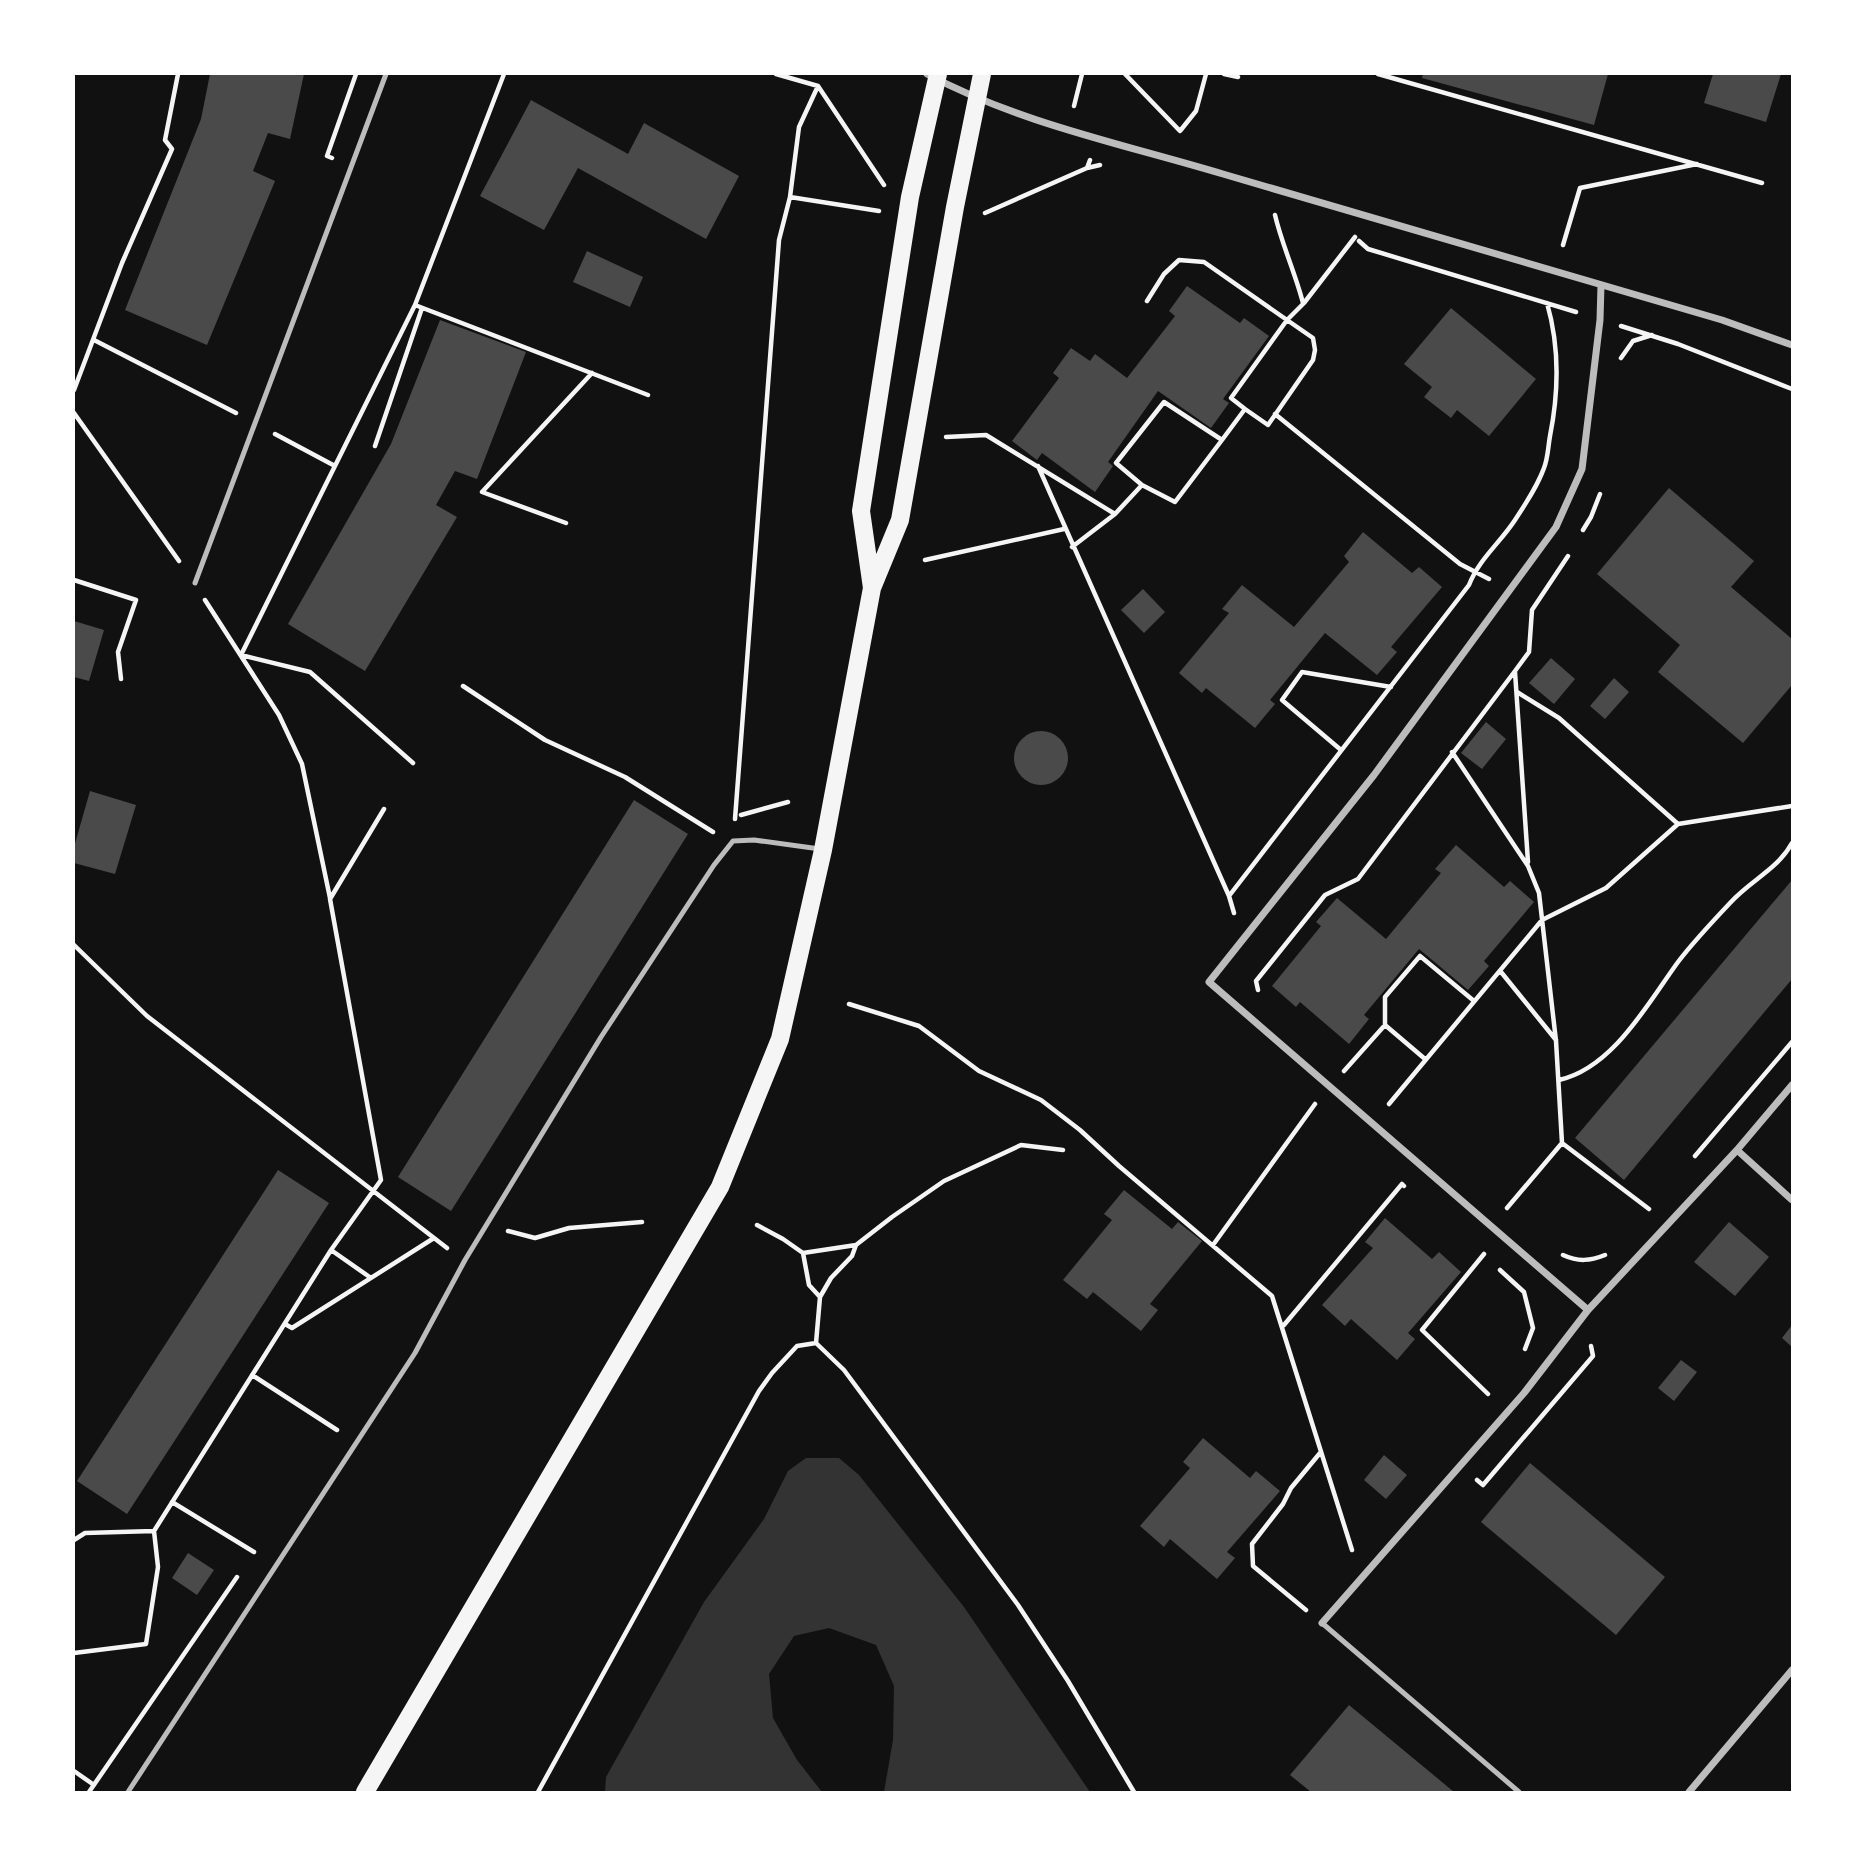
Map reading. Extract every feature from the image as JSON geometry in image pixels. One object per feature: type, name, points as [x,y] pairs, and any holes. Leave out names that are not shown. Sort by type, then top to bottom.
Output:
[{"type":"main road","points":[[365,1793],[720,1188],[780,1040],[823,850],[872,587],[900,520],[955,207],[982,74]]},
{"type":"main road","points":[[872,587],[860,511],[910,197],[934,75]]},
{"type":"street","points":[[934,75],[976,99],[1095,139],[1722,320],[1793,345]]},
{"type":"street","points":[[1588,1310],[1209,982],[1374,775],[1556,527],[1582,469],[1600,320],[1601,285]]},
{"type":"street","points":[[1322,1623],[1524,1393],[1588,1310],[1737,1150],[1793,1085]]},
{"type":"street","points":[[1737,1150],[1793,1200]]},
{"type":"street","points":[[1689,1793],[1793,1671]]},
{"type":"lane","points":[[195,583],[386,74]]},
{"type":"lane","points":[[128,1793],[415,1353],[487,1223],[601,1037],[714,865],[733,841],[779,842],[823,850]]},
{"type":"lane","points":[[1322,1623],[1519,1793]]},
{"type":"path","points":[[74,390],[122,263],[172,149],[165,140],[178,74]]},
{"type":"path","points":[[327,156],[356,74]]},
{"type":"path","points":[[242,655],[415,305],[503,74]]},
{"type":"path","points":[[776,74],[818,86],[890,195]]},
{"type":"path","points":[[1074,106],[1082,74]]},
{"type":"path","points":[[1125,74],[1180,131],[1196,111],[1206,74]]},
{"type":"path","points":[[1224,74],[1238,77]]},
{"type":"path","points":[[1378,74],[1762,183]]},
{"type":"path","points":[[733,841],[779,240],[790,197],[799,127],[818,86]]},
{"type":"path","points":[[1563,245],[1580,188],[1698,163]]},
{"type":"path","points":[[985,213],[1087,168]]},
{"type":"path","points":[[790,197],[890,212]]},
{"type":"path","points":[[1275,213],[1281,240],[1304,303]]},
{"type":"path","points":[[1147,301],[1164,274],[1179,260],[1204,262],[1287,320],[1313,338],[1313,360],[1268,425],[1231,398],[1287,320],[1304,303],[1355,237]]},
{"type":"path","points":[[1229,896],[1469,585],[1475,571],[1531,497],[1545,465],[1557,402],[1554,328],[1547,303]]},
{"type":"path","points":[[415,305],[648,395]]},
{"type":"path","points":[[375,446],[422,308]]},
{"type":"path","points":[[1636,330],[1793,388]]},
{"type":"path","points":[[94,340],[199,392],[335,466]]},
{"type":"path","points":[[566,523],[482,492],[592,373]]},
{"type":"path","points":[[1222,440],[1164,401],[1116,463],[1142,485],[1175,502],[1222,440],[1245,409]]},
{"type":"path","points":[[74,413],[195,583],[242,655],[279,715],[302,764],[330,899],[381,1180],[331,1250],[155,1531],[158,1567],[146,1644],[74,1653]]},
{"type":"path","points":[[1275,414],[1460,564],[1509,590],[1532,610]]},
{"type":"path","points":[[946,437],[986,435],[1115,514]]},
{"type":"path","points":[[1038,466],[1072,548],[1229,896],[1235,918]]},
{"type":"path","points":[[1072,548],[1115,514],[1142,485]]},
{"type":"path","points":[[925,560],[1064,529]]},
{"type":"path","points":[[74,580],[136,600],[118,652],[121,679]]},
{"type":"path","points":[[1267,998],[1257,989],[1256,981],[1325,895],[1358,879],[1529,652],[1532,610],[1549,585]]},
{"type":"path","points":[[242,655],[310,672],[413,763]]},
{"type":"path","points":[[1515,671],[1528,866]]},
{"type":"path","points":[[1341,750],[1282,700],[1303,672],[1391,687]]},
{"type":"path","points":[[463,686],[545,740],[625,777],[717,835]]},
{"type":"path","points":[[1517,692],[1559,718],[1678,824]]},
{"type":"path","points":[[1452,752],[1528,866],[1539,893],[1556,1041],[1562,1143],[1507,1208]]},
{"type":"path","points":[[1399,1113],[1389,1104],[1542,920],[1606,888],[1678,824],[1793,806]]},
{"type":"path","points":[[330,899],[384,809]]},
{"type":"path","points":[[1559,1080],[1572,1077],[1603,1056],[1643,1016],[1679,960],[1733,899],[1784,858],[1793,843]]},
{"type":"path","points":[[74,945],[147,1016],[465,1260]]},
{"type":"path","points":[[1337,1059],[1347,1068],[1385,1025],[1385,997],[1420,956],[1474,1001]]},
{"type":"path","points":[[1501,972],[1556,1041]]},
{"type":"path","points":[[849,1004],[919,1026],[979,1072],[1041,1100],[1080,1130],[1272,1296],[1352,1550]]},
{"type":"path","points":[[1385,1025],[1426,1059]]},
{"type":"path","points":[[1692,1159],[1793,1042]]},
{"type":"path","points":[[1213,1245],[1317,1102]]},
{"type":"path","points":[[1562,1143],[1649,1209]]},
{"type":"path","points":[[816,1343],[820,1297],[831,1278],[852,1256],[856,1245],[916,1198],[944,1181],[1021,1145],[1063,1150]]},
{"type":"path","points":[[1283,1326],[1402,1184],[1412,1193]]},
{"type":"path","points":[[1497,1199],[1517,1217]]},
{"type":"path","points":[[1641,1218],[1658,1199]]},
{"type":"path","points":[[487,1223],[535,1238],[569,1228],[642,1222]]},
{"type":"path","points":[[757,1225],[803,1253],[809,1285],[820,1297]]},
{"type":"path","points":[[285,1324],[292,1328],[434,1238]]},
{"type":"path","points":[[803,1253],[856,1245]]},
{"type":"path","points":[[1474,1246],[1484,1254],[1422,1331],[1488,1394],[1497,1385]]},
{"type":"path","points":[[331,1250],[371,1278]]},
{"type":"path","points":[[1556,1253],[1575,1260],[1594,1259],[1611,1252]]},
{"type":"path","points":[[1494,1264],[1524,1292],[1533,1328],[1523,1356]]},
{"type":"path","points":[[538,1793],[759,1391],[797,1346],[816,1343]]},
{"type":"path","points":[[816,1343],[844,1370],[1018,1605],[1068,1681],[1135,1793]]},
{"type":"path","points":[[1461,1465],[1483,1485],[1592,1356],[1590,1343]]},
{"type":"path","points":[[252,1376],[337,1431]]},
{"type":"path","points":[[1310,1597],[1302,1606],[1253,1566],[1252,1544],[1320,1452]]},
{"type":"path","points":[[172,1502],[254,1552]]},
{"type":"path","points":[[74,1540],[85,1533],[155,1531]]},
{"type":"path","points":[[1344,1559],[1361,1539]]},
{"type":"path","points":[[247,1562],[261,1541]]},
{"type":"path","points":[[89,1793],[241,1572]]},
{"type":"path","points":[[74,1771],[94,1786]]},
{"type":"shaded area","points":[[806,1458],[839,1458],[859,1475],[964,1607],[1090,1792],[884,1792],[893,1740],[894,1686],[876,1645],[829,1628],[794,1636],[769,1674],[773,1718],[797,1760],[822,1792],[605,1792],[606,1777],[704,1602],[764,1519],[788,1471]]},
{"type":"building","points":[[210,74],[304,74],[290,139],[268,133],[253,171],[275,181],[207,345],[125,310],[201,119]]},
{"type":"building","points":[[1423,74],[1608,74],[1594,125],[1422,78]]},
{"type":"building","points":[[1713,74],[1781,74],[1766,122],[1704,103]]},
{"type":"building","points":[[531,100],[628,154],[644,123],[739,176],[706,239],[578,168],[544,230],[480,196]]},
{"type":"building","points":[[587,251],[643,277],[630,307],[573,282]]},
{"type":"building","points":[[1187,286],[1240,323],[1244,318],[1269,336],[1223,399],[1229,403],[1211,428],[1158,391],[1108,462],[1113,466],[1095,492],[1042,453],[1037,460],[1012,441],[1059,378],[1053,373],[1071,348],[1090,361],[1095,354],[1127,378],[1175,316],[1169,311]]},
{"type":"building","points":[[1451,308],[1536,379],[1489,436],[1457,410],[1451,418],[1424,397],[1432,387],[1404,364]]},
{"type":"building","points":[[440,320],[526,352],[477,479],[455,471],[436,505],[457,517],[365,671],[288,624],[391,444]]},
{"type":"building","points":[[1669,488],[1754,561],[1731,587],[1792,639],[1792,685],[1743,743],[1658,672],[1680,645],[1597,574]]},
{"type":"building","points":[[1363,532],[1412,573],[1419,567],[1442,587],[1391,647],[1397,652],[1377,675],[1325,633],[1270,700],[1275,704],[1255,728],[1206,688],[1202,693],[1179,673],[1229,613],[1222,609],[1242,585],[1294,627],[1349,562],[1344,556]]},
{"type":"building","points":[[1143,589],[1165,612],[1144,633],[1121,610]]},
{"type":"building","points":[[74,621],[104,630],[89,681],[74,677]]},
{"type":"building","points":[[1551,658],[1575,679],[1554,704],[1529,683]]},
{"type":"building","points":[[1614,678],[1629,692],[1605,719],[1590,706]]},
{"type":"building","points":[[1486,722],[1506,739],[1482,769],[1461,753]]},
{"type":"building","points":[[1041,731],[1060,739],[1068,758],[1060,777],[1041,785],[1022,777],[1014,758],[1022,739]]},
{"type":"building","points":[[90,791],[136,805],[115,874],[74,863],[74,847]]},
{"type":"building","points":[[634,800],[688,834],[451,1211],[398,1177]]},
{"type":"building","points":[[1456,845],[1504,887],[1510,881],[1534,902],[1484,961],[1489,966],[1468,990],[1419,949],[1364,1015],[1369,1019],[1349,1044],[1300,1002],[1296,1007],[1272,986],[1321,926],[1316,922],[1337,898],[1386,939],[1441,873],[1435,869]]},
{"type":"building","points":[[1792,880],[1792,979],[1624,1180],[1575,1138]]},
{"type":"building","points":[[278,1170],[329,1203],[127,1514],[77,1481]]},
{"type":"building","points":[[1124,1190],[1172,1229],[1178,1222],[1202,1241],[1150,1304],[1158,1310],[1141,1331],[1093,1292],[1087,1299],[1063,1280],[1112,1220],[1104,1214]]},
{"type":"building","points":[[1385,1218],[1432,1259],[1439,1252],[1461,1272],[1408,1333],[1415,1339],[1397,1360],[1351,1319],[1345,1326],[1322,1305],[1373,1248],[1365,1242]]},
{"type":"building","points":[[1729,1222],[1769,1257],[1735,1296],[1694,1262]]},
{"type":"building","points":[[1792,1325],[1792,1347],[1782,1338]]},
{"type":"building","points":[[1681,1360],[1697,1372],[1674,1401],[1658,1388]]},
{"type":"building","points":[[1203,1438],[1250,1478],[1256,1471],[1280,1491],[1227,1552],[1235,1558],[1217,1579],[1170,1539],[1164,1547],[1140,1526],[1190,1468],[1183,1462]]},
{"type":"building","points":[[1384,1455],[1407,1475],[1386,1499],[1364,1480]]},
{"type":"building","points":[[1530,1463],[1665,1577],[1616,1635],[1481,1522]]},
{"type":"building","points":[[188,1553],[214,1570],[197,1595],[172,1578]]},
{"type":"building","points":[[1349,1705],[1454,1792],[1311,1792],[1290,1775]]}]
